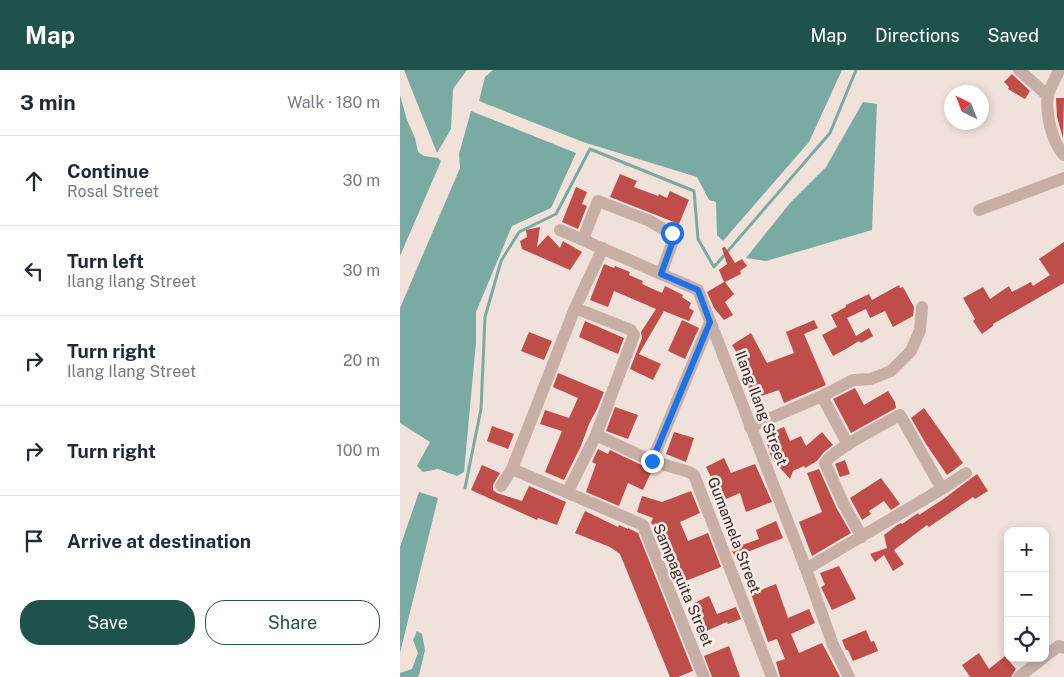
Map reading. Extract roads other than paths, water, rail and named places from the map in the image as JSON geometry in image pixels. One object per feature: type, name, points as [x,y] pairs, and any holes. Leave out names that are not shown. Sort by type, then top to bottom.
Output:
[{"type":"street","points":[[1019,70],[1050,91]]},
{"type":"street","points":[[1059,70],[1050,91],[1049,123],[1058,149],[1064,155]]},
{"type":"street","points":[[979,210],[1064,178]]},
{"type":"street","points":[[583,239],[598,201],[650,221],[673,235],[674,238],[661,274]]},
{"type":"street","name":"Ilang Ilang Street","points":[[560,230],[698,290],[806,569],[833,645],[849,677]]},
{"type":"street","points":[[502,486],[512,469],[575,308],[603,248]]},
{"type":"street","points":[[567,493],[596,435],[634,335],[631,330],[575,308]]},
{"type":"street","points":[[750,427],[822,396],[852,380],[871,378],[891,370],[911,351],[920,330],[922,308]]},
{"type":"street","points":[[652,461],[710,322]]},
{"type":"street","points":[[822,396],[848,445]]},
{"type":"street","points":[[862,537],[844,505],[825,463],[848,445],[900,415],[942,489]]},
{"type":"street","name":"Gumamela Street","points":[[596,435],[652,461],[694,475],[772,677]]},
{"type":"street","name":"Sampaguita Street","points":[[512,469],[643,525],[704,677]]},
{"type":"street","points":[[806,569],[966,473]]},
{"type":"street","points":[[1049,653],[1059,646],[1064,648]]},
{"type":"street","points":[[1019,677],[1038,662]]},
{"type":"water","points":[[404,70],[467,70],[453,89],[451,129],[437,153]]},
{"type":"water","points":[[493,70],[842,70],[809,142],[723,241],[717,235],[716,202],[709,200],[697,177],[583,142],[479,101],[485,77]]},
{"type":"water","points":[[400,95],[418,152],[424,156],[438,158],[441,161],[400,256]]},
{"type":"water","points":[[863,102],[877,104],[872,230],[766,261],[746,258],[790,203],[826,167]]},
{"type":"water","points":[[471,111],[576,153],[551,208],[512,226],[476,312],[476,342],[464,472],[457,476],[438,469],[423,472],[417,466],[430,442],[400,423],[400,308],[460,168],[459,154]]},
{"type":"water","points":[[419,492],[438,498],[400,653],[400,547]]},
{"type":"water","points":[[417,631],[422,634],[425,650],[419,675],[418,677],[400,677],[400,673],[412,669],[418,653],[413,640]]},
{"type":"waterway","points":[[465,488],[481,409],[485,317],[501,261],[519,232],[556,214],[590,149],[694,191],[698,239],[714,267],[830,133],[856,70]]}]
